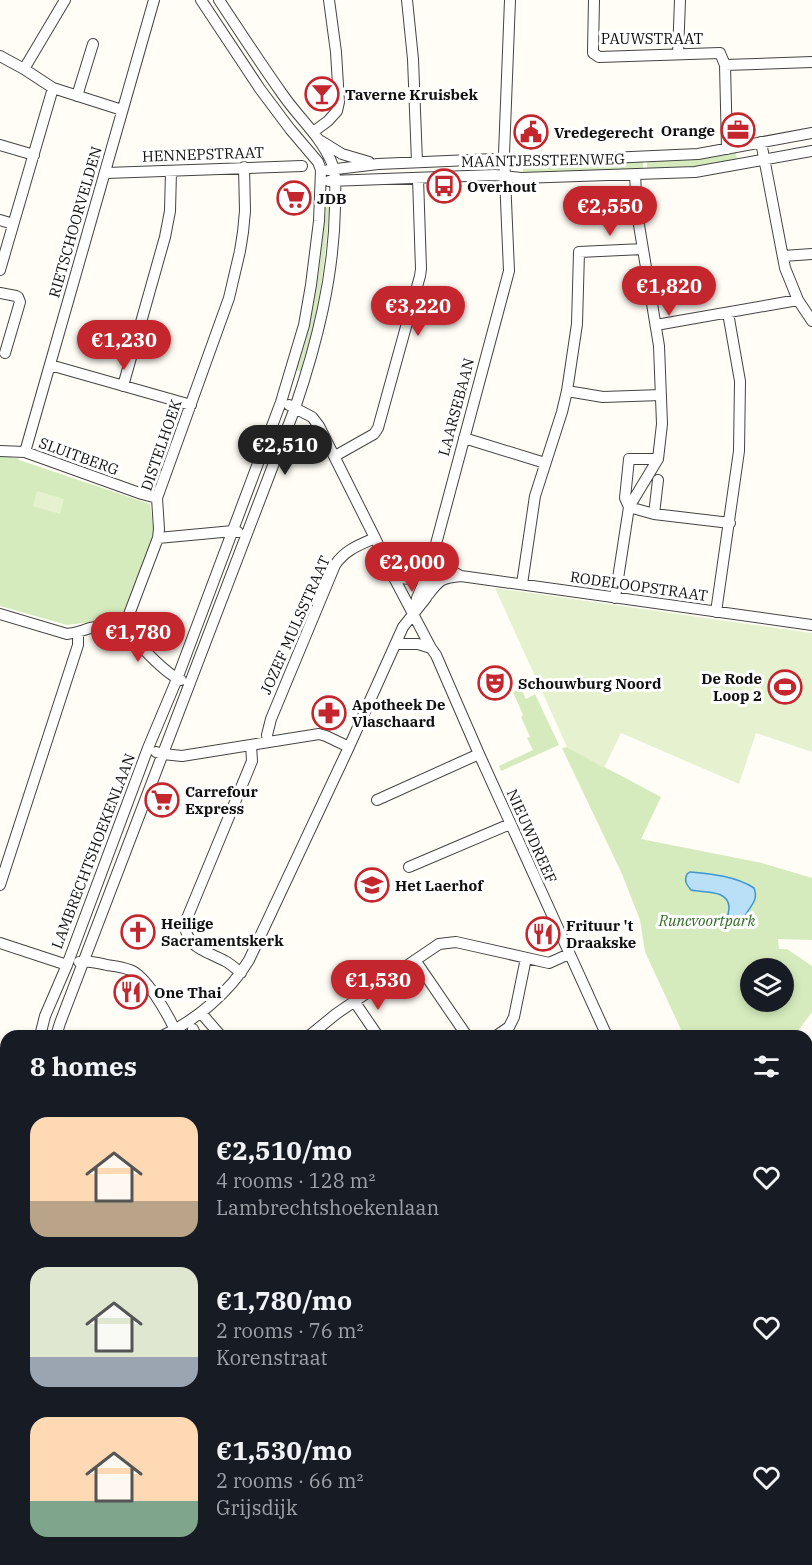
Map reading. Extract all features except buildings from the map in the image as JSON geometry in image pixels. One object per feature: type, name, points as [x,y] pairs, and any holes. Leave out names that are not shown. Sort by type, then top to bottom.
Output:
[{"type":"street","points":[[24,69],[65,0]]},
{"type":"street","name":"RIETSCHOORVELDEN","points":[[25,452],[154,0]]},
{"type":"street","points":[[201,0],[260,89],[318,162],[321,175]]},
{"type":"street","points":[[219,0],[284,97],[316,135],[331,161],[335,175]]},
{"type":"street","points":[[316,135],[337,111],[339,102],[336,52],[329,0]]},
{"type":"street","points":[[407,0],[413,59],[417,162]]},
{"type":"street","name":"LAARSEBAAN","points":[[414,614],[417,598],[429,570],[509,271],[505,160],[510,0]]},
{"type":"street","name":"PAUWSTRAAT","points":[[594,0],[593,53],[599,57],[720,53],[725,65],[812,62]]},
{"type":"street","points":[[678,54],[680,0]]},
{"type":"street","points":[[77,96],[93,44]]},
{"type":"street","points":[[0,56],[53,88],[122,110]]},
{"type":"street","points":[[725,65],[727,149]]},
{"type":"street","points":[[0,270],[53,88]]},
{"type":"street","name":"MAANTJESSTEENWEG","points":[[335,175],[378,164],[494,159],[521,162],[698,154],[812,133]]},
{"type":"street","points":[[316,135],[342,154],[353,159],[378,164]]},
{"type":"street","points":[[761,142],[785,268],[798,300],[812,321]]},
{"type":"street","points":[[0,145],[34,154]]},
{"type":"street","name":"MAANTJESSTEENWEG","points":[[321,175],[521,178],[695,172],[812,151]]},
{"type":"street","name":"HENNEPSTRAAT","points":[[106,173],[302,165]]},
{"type":"street","name":"DISTELHOEK","points":[[123,625],[158,538],[157,498],[229,298],[245,211],[244,167]]},
{"type":"street","points":[[123,386],[165,237],[170,211],[171,171]]},
{"type":"street","points":[[628,507],[658,459],[662,424],[659,346],[637,213],[635,174]]},
{"type":"street","name":"LAMBRECHTSHOEKENLAAN","points":[[42,1030],[233,531],[294,362],[304,325],[316,253],[321,175]]},
{"type":"street","name":"LAMBRECHTSHOEKENLAAN","points":[[58,1030],[295,408],[317,336],[326,293],[334,223],[335,175]]},
{"type":"street","points":[[335,456],[374,434],[378,428],[420,276],[418,178]]},
{"type":"street","points":[[0,220],[13,224]]},
{"type":"street","points":[[522,584],[535,496],[567,391],[577,324],[579,252],[643,249]]},
{"type":"street","points":[[783,256],[812,254]]},
{"type":"street","points":[[0,293],[16,296],[20,302],[5,353]]},
{"type":"street","points":[[656,325],[798,300]]},
{"type":"street","points":[[716,612],[740,451],[740,381],[728,313]]},
{"type":"street","points":[[50,365],[191,405]]},
{"type":"street","points":[[567,391],[603,396],[661,396]]},
{"type":"street","points":[[280,402],[295,408]]},
{"type":"street","name":"NIEUWDREEF","points":[[295,408],[312,417],[319,426],[392,574],[436,655],[478,754],[604,1030]]},
{"type":"street","points":[[464,438],[546,464]]},
{"type":"street","name":"SLUITBERG","points":[[0,451],[25,452],[157,498]]},
{"type":"street","points":[[615,598],[628,507],[626,498],[629,459],[658,459]]},
{"type":"street","points":[[654,514],[658,480]]},
{"type":"street","points":[[628,507],[654,514],[730,523]]},
{"type":"street","points":[[158,538],[233,531],[247,535]]},
{"type":"street","name":"JOZEF MULSSTRAAT","points":[[268,742],[267,735],[271,718],[335,565],[347,551],[375,538]]},
{"type":"street","points":[[392,574],[403,579],[417,578],[429,570],[436,576],[445,578]]},
{"type":"street","name":"LAARSEBAAN","points":[[175,1030],[201,1013],[241,973],[257,944],[404,627],[426,598],[430,582],[429,570]]},
{"type":"street","name":"RODELOOPSTRAAT","points":[[429,570],[452,571],[461,576]]},
{"type":"street","name":"RODELOOPSTRAAT","points":[[445,578],[461,576],[812,626]]},
{"type":"street","points":[[426,598],[445,578]]},
{"type":"street","points":[[0,614],[67,634],[123,625],[170,675],[190,684]]},
{"type":"street","points":[[0,885],[78,645],[78,633]]},
{"type":"street","points":[[396,644],[418,644],[431,648]]},
{"type":"street","points":[[163,754],[182,756],[319,734],[349,747]]},
{"type":"street","points":[[241,973],[228,962],[195,946],[189,940],[185,923],[252,760],[251,745]]},
{"type":"street","name":"LAMBRECHTSHOEKENLAAN","points":[[148,748],[163,754]]},
{"type":"street","points":[[377,800],[478,754]]},
{"type":"street","points":[[409,867],[510,824]]},
{"type":"street","points":[[316,1030],[354,1001],[439,944],[456,942],[549,963],[569,954]]},
{"type":"street","points":[[0,943],[67,965]]},
{"type":"street","points":[[505,1030],[509,1027],[513,1017],[526,958]]},
{"type":"street","points":[[415,960],[463,1030]]},
{"type":"street","points":[[84,961],[131,970],[138,974],[167,1014],[175,1030]]},
{"type":"street","name":"LAMBRECHTSHOEKENLAAN","points":[[67,965],[84,961]]},
{"type":"street","points":[[354,1001],[374,1030]]},
{"type":"street","points":[[201,1013],[217,1030]]},
{"type":"green space","points":[[736,151],[737,161],[699,168],[647,170],[647,160]]},
{"type":"green space","points":[[643,160],[643,170],[533,174],[523,172],[523,166]]},
{"type":"green space","points":[[328,204],[332,210],[329,211],[317,308],[302,365],[305,368],[304,372],[295,370],[309,314],[312,314],[326,210],[323,209]]},
{"type":"green space","points":[[0,454],[12,454],[12,458],[18,458],[150,504],[154,533],[124,613],[113,619],[67,625],[0,606]]},
{"type":"green space","points":[[37,491],[64,499],[60,514],[33,506]]},
{"type":"green space","points":[[495,588],[812,633],[812,752],[756,733],[739,784],[621,733],[604,768],[567,747]]},
{"type":"green space","points":[[521,689],[526,699],[535,694],[559,745],[501,771],[499,766],[533,750],[521,717],[523,715],[513,692]]},
{"type":"green space","name":"Runcvoortpark","points":[[567,747],[661,797],[641,839],[762,863],[812,878],[812,940],[778,939],[779,949],[787,949],[812,966],[812,1012],[798,1030],[681,1030],[645,952],[640,920],[622,874],[562,748]]},
{"type":"water","points":[[690,872],[731,878],[754,888],[754,901],[741,925],[733,927],[727,922],[729,907],[724,897],[714,893],[691,890],[686,881],[687,874]]},
{"type":"place","name":"Taverne Kruisbek","points":[[322,94]]},
{"type":"place","name":"Orange","points":[[738,130]]},
{"type":"place","name":"Vredegerecht","points":[[531,132]]},
{"type":"place","name":"Overhout","points":[[444,186]]},
{"type":"place","name":"JDB","points":[[294,198]]},
{"type":"place","name":"Schouwburg Noord","points":[[495,683]]},
{"type":"place","name":"De Rode Loop 2","points":[[785,687]]},
{"type":"place","name":"Apotheek De Vlaschaard","points":[[329,713]]},
{"type":"place","name":"Carrefour Express","points":[[162,800]]},
{"type":"place","name":"Het Laerhof","points":[[372,885]]},
{"type":"place","name":"Heilige Sacramentskerk","points":[[138,932]]},
{"type":"place","name":"Frituur 't Draakske","points":[[543,934]]},
{"type":"place","name":"One Thai","points":[[131,992]]}]
